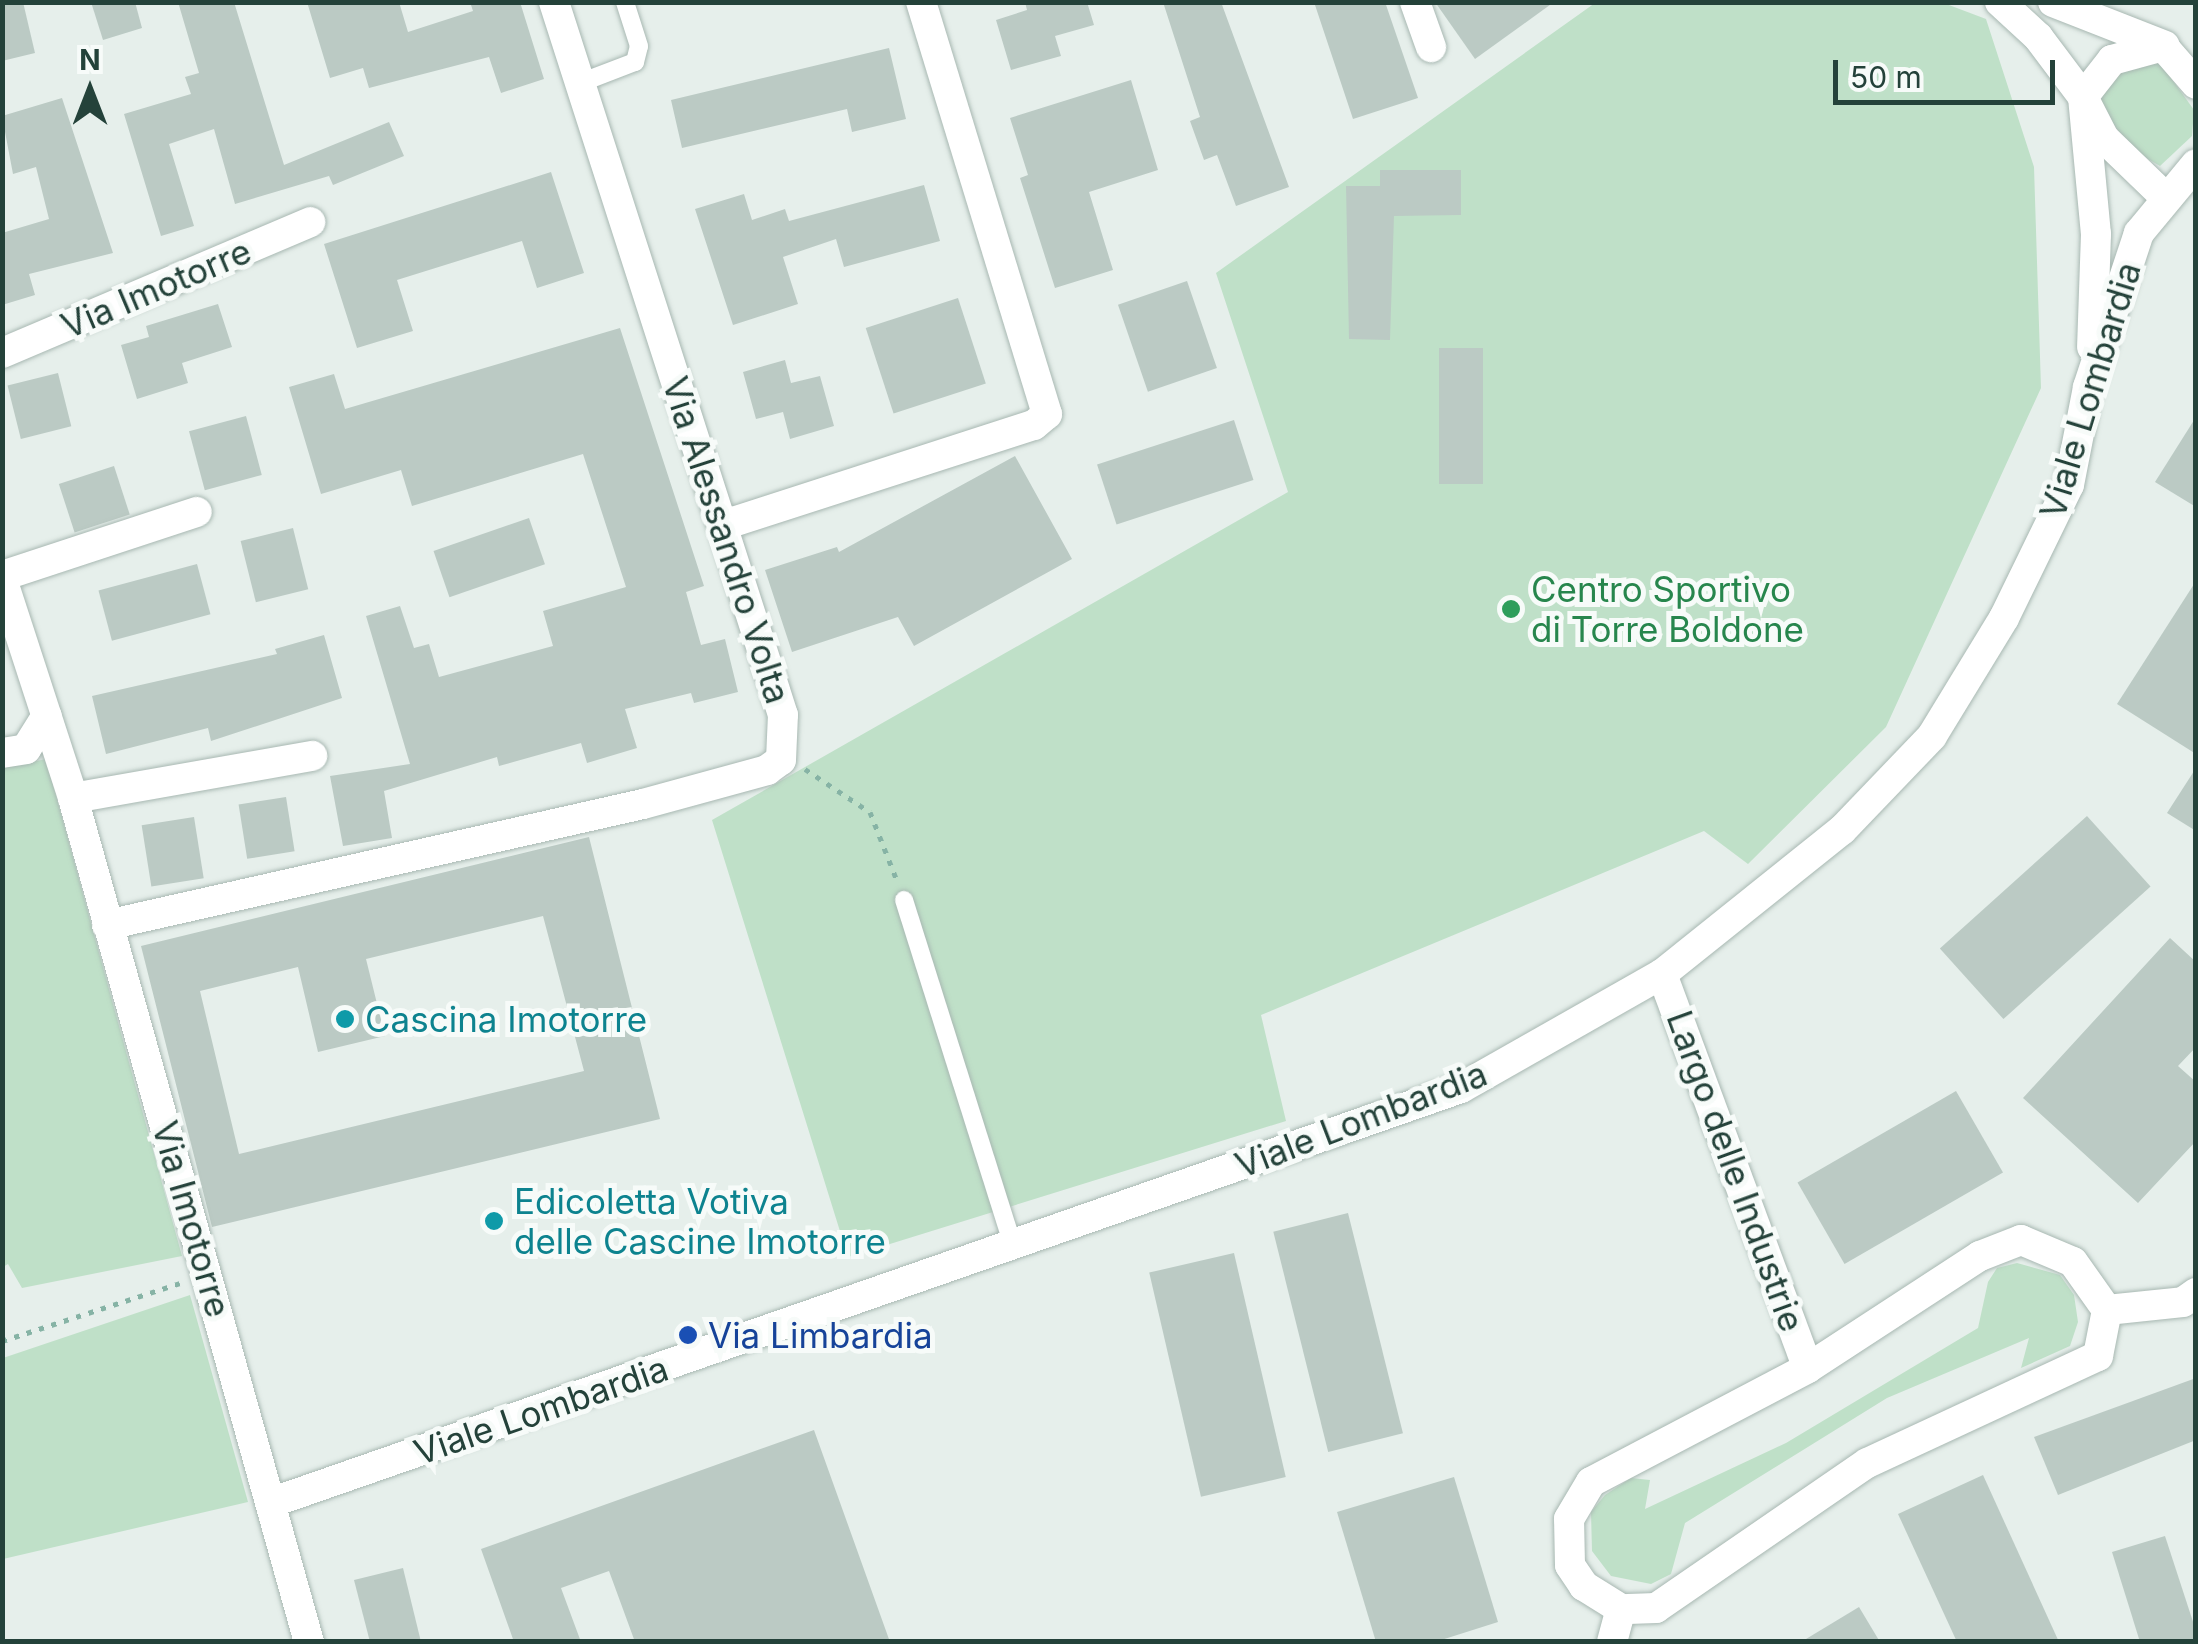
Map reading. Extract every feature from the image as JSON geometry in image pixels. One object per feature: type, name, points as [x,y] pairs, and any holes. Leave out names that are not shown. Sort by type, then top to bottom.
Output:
[{"type":"street","name":"Via Alessandro Volta","points":[[107,925],[643,804],[767,770],[783,754],[783,715],[554,2]]},
{"type":"street","points":[[722,520],[733,522],[1034,425],[1047,414],[1047,398],[921,2]]},
{"type":"street","points":[[1415,2],[1431,47]]},
{"type":"street","points":[[2000,2],[2038,37],[2083,97],[2104,138],[2165,197]]},
{"type":"street","points":[[2053,2],[2196,58]]},
{"type":"street","points":[[2088,387],[2096,234],[2083,97],[2112,60],[2164,46]]},
{"type":"street","points":[[2164,46],[2196,84]]},
{"type":"street","name":"Viale Lombardia","points":[[273,1502],[1461,1088],[1662,974],[1842,830],[1932,736],[2004,618],[2068,485],[2088,387],[2140,233],[2165,197],[2196,164]]},
{"type":"street","name":"Via Imotorre","points":[[2,353],[310,222]]},
{"type":"street","points":[[2,577],[197,512]]},
{"type":"street","name":"Via Imotorre","points":[[2,577],[73,798],[273,1502],[309,1642]]},
{"type":"street","points":[[2,754],[26,748],[47,716]]},
{"type":"street","points":[[73,798],[312,756]]},
{"type":"street","name":"Largo delle Industrie","points":[[1662,974],[1808,1368]]},
{"type":"street","name":"Largo delle Industrie","points":[[1621,1609],[1584,1586],[1570,1565],[1570,1519],[1590,1482],[1808,1368],[1980,1256],[2020,1240],[2073,1262],[2107,1310]]},
{"type":"street","points":[[1612,1642],[1621,1609],[1656,1608],[1867,1462],[2098,1356],[2107,1310],[2182,1302],[2196,1293]]},
{"type":"lane","points":[[580,83],[635,62],[639,46],[626,2]]},
{"type":"lane","points":[[904,900],[1013,1246]]},
{"type":"path","points":[[783,754],[870,812],[904,900]]},
{"type":"path","points":[[2,1340],[207,1274]]},
{"type":"green space","name":"Centro Sportivo di Torre Boldone","points":[[1941,2],[1986,19],[2034,167],[2041,388],[1886,727],[1748,864],[1704,831],[1261,1015],[1286,1121],[848,1257],[712,820],[1288,492],[1216,273],[1595,3]]},
{"type":"green space","points":[[2150,62],[2161,64],[2194,110],[2192,136],[2160,166],[2131,149],[2096,99],[2112,76]]},
{"type":"green space","points":[[46,759],[182,1256],[22,1288],[8,1264],[3,1267],[3,768]]},
{"type":"green space","points":[[2017,1263],[2060,1275],[2074,1295],[2078,1322],[2070,1346],[2021,1368],[2029,1338],[1887,1398],[1685,1523],[1671,1574],[1651,1584],[1611,1576],[1592,1551],[1591,1512],[1605,1495],[1631,1478],[1650,1480],[1645,1509],[1786,1443],[1978,1328],[1988,1282],[1997,1268]]},
{"type":"green space","points":[[190,1295],[248,1502],[3,1559],[3,1358]]},
{"type":"building","points":[[2,2],[23,2],[35,53],[2,61]]},
{"type":"building","points":[[91,2],[135,2],[142,28],[103,40]]},
{"type":"building","points":[[178,2],[234,2],[284,165],[389,122],[404,156],[333,185],[329,176],[235,204],[214,129],[169,144],[194,226],[161,236],[124,114],[191,94],[185,77],[199,73]]},
{"type":"building","points":[[307,2],[399,2],[408,32],[473,11],[470,2],[520,2],[544,79],[501,93],[489,57],[369,88],[363,68],[330,78]]},
{"type":"building","points":[[1025,2],[1087,2],[1094,25],[1055,36],[1061,56],[1011,70],[996,20],[1027,10]]},
{"type":"building","points":[[1163,2],[1221,2],[1289,187],[1236,206],[1217,155],[1204,160],[1190,121],[1200,117]]},
{"type":"building","points":[[1314,2],[1385,2],[1418,98],[1353,119]]},
{"type":"building","points":[[1435,2],[1554,2],[1475,59]]},
{"type":"building","points":[[889,48],[906,119],[852,132],[847,109],[682,148],[671,100]]},
{"type":"building","points":[[1131,80],[1158,170],[1089,192],[1113,270],[1055,288],[1020,178],[1028,175],[1010,118]]},
{"type":"building","points":[[62,98],[113,253],[29,274],[35,295],[2,305],[2,233],[49,219],[36,167],[13,174],[2,116]]},
{"type":"building","points":[[1380,170],[1461,170],[1461,215],[1394,216],[1390,340],[1349,339],[1346,186],[1380,186]]},
{"type":"building","points":[[551,172],[584,273],[537,288],[522,241],[397,280],[413,331],[357,348],[324,244]]},
{"type":"building","points":[[924,185],[940,241],[844,267],[836,239],[783,257],[798,304],[733,325],[695,209],[744,194],[752,220],[785,209],[789,221]]},
{"type":"building","points":[[1187,281],[1217,368],[1148,392],[1118,305]]},
{"type":"building","points":[[958,298],[986,384],[894,414],[866,328]]},
{"type":"building","points":[[218,304],[232,347],[182,363],[188,383],[137,399],[121,345],[149,337],[146,326]]},
{"type":"building","points":[[620,328],[704,586],[686,592],[701,645],[725,639],[738,692],[694,703],[691,693],[625,709],[637,748],[587,763],[581,743],[499,766],[497,757],[384,791],[392,838],[343,846],[330,776],[410,764],[366,616],[400,606],[414,648],[429,644],[439,677],[553,646],[543,611],[626,587],[583,454],[412,506],[401,470],[321,494],[289,387],[334,374],[345,409]]},
{"type":"building","points":[[1439,348],[1483,348],[1483,484],[1439,484]]},
{"type":"building","points":[[785,360],[791,383],[820,376],[834,426],[790,439],[783,412],[756,419],[743,372]]},
{"type":"building","points":[[58,373],[71,426],[21,439],[8,386]]},
{"type":"building","points":[[246,416],[262,475],[205,490],[189,431]]},
{"type":"building","points":[[2196,417],[2196,507],[2155,482]]},
{"type":"building","points":[[1234,420],[1253,480],[1117,524],[1097,464]]},
{"type":"building","points":[[1015,456],[1072,559],[914,646],[898,617],[792,652],[765,570],[837,547],[839,552]]},
{"type":"building","points":[[114,466],[130,515],[75,532],[59,484]]},
{"type":"building","points":[[529,518],[545,564],[449,597],[434,551]]},
{"type":"building","points":[[293,528],[308,589],[256,602],[241,541]]},
{"type":"building","points":[[197,564],[210,614],[112,641],[98,590]]},
{"type":"building","points":[[2196,581],[2196,754],[2117,704]]},
{"type":"building","points":[[324,635],[342,698],[211,741],[208,728],[106,754],[92,696],[277,654],[275,649]]},
{"type":"building","points":[[2196,768],[2196,831],[2167,813]]},
{"type":"building","points":[[286,797],[295,851],[247,859],[239,805]]},
{"type":"building","points":[[2087,816],[2151,887],[2003,1019],[1940,948]]},
{"type":"building","points":[[194,817],[204,878],[151,887],[142,825]]},
{"type":"building","name":"Cascina Imotorre","points":[[589,837],[660,1119],[212,1227],[141,946]],"holes":[[[543,916],[584,1071],[239,1154],[200,991],[298,967],[318,1052],[385,1036],[366,959]]]},
{"type":"building","points":[[2170,938],[2196,962],[2196,1047],[2178,1066],[2196,1082],[2196,1141],[2138,1203],[2023,1098]]},
{"type":"building","points":[[1956,1091],[2003,1172],[1845,1264],[1798,1182]]},
{"type":"building","points":[[1348,1213],[1403,1433],[1328,1452],[1273,1232]]},
{"type":"building","points":[[1234,1253],[1286,1477],[1201,1497],[1149,1273]]},
{"type":"building","points":[[2196,1378],[2196,1440],[2058,1495],[2034,1437]]},
{"type":"building","points":[[814,1430],[890,1642],[635,1642],[609,1571],[561,1588],[581,1642],[514,1642],[481,1549]]},
{"type":"building","points":[[1983,1475],[2059,1642],[1957,1642],[1898,1514]]},
{"type":"building","points":[[1454,1477],[1498,1622],[1435,1642],[1376,1642],[1337,1512]]},
{"type":"building","points":[[2165,1536],[2196,1631],[2196,1642],[2140,1642],[2112,1552]]},
{"type":"building","points":[[403,1568],[421,1642],[370,1642],[354,1580]]},
{"type":"building","points":[[1859,1607],[1880,1642],[1801,1642]]},
{"type":"place","name":"Centro Sportivo di Torre Boldone","points":[[1511,609]]},
{"type":"place","name":"Cascina Imotorre","points":[[345,1019]]},
{"type":"place","name":"Edicoletta Votiva delle Cascine Imotorre","points":[[494,1221]]},
{"type":"place","name":"Via Limbardia","points":[[688,1335]]}]
